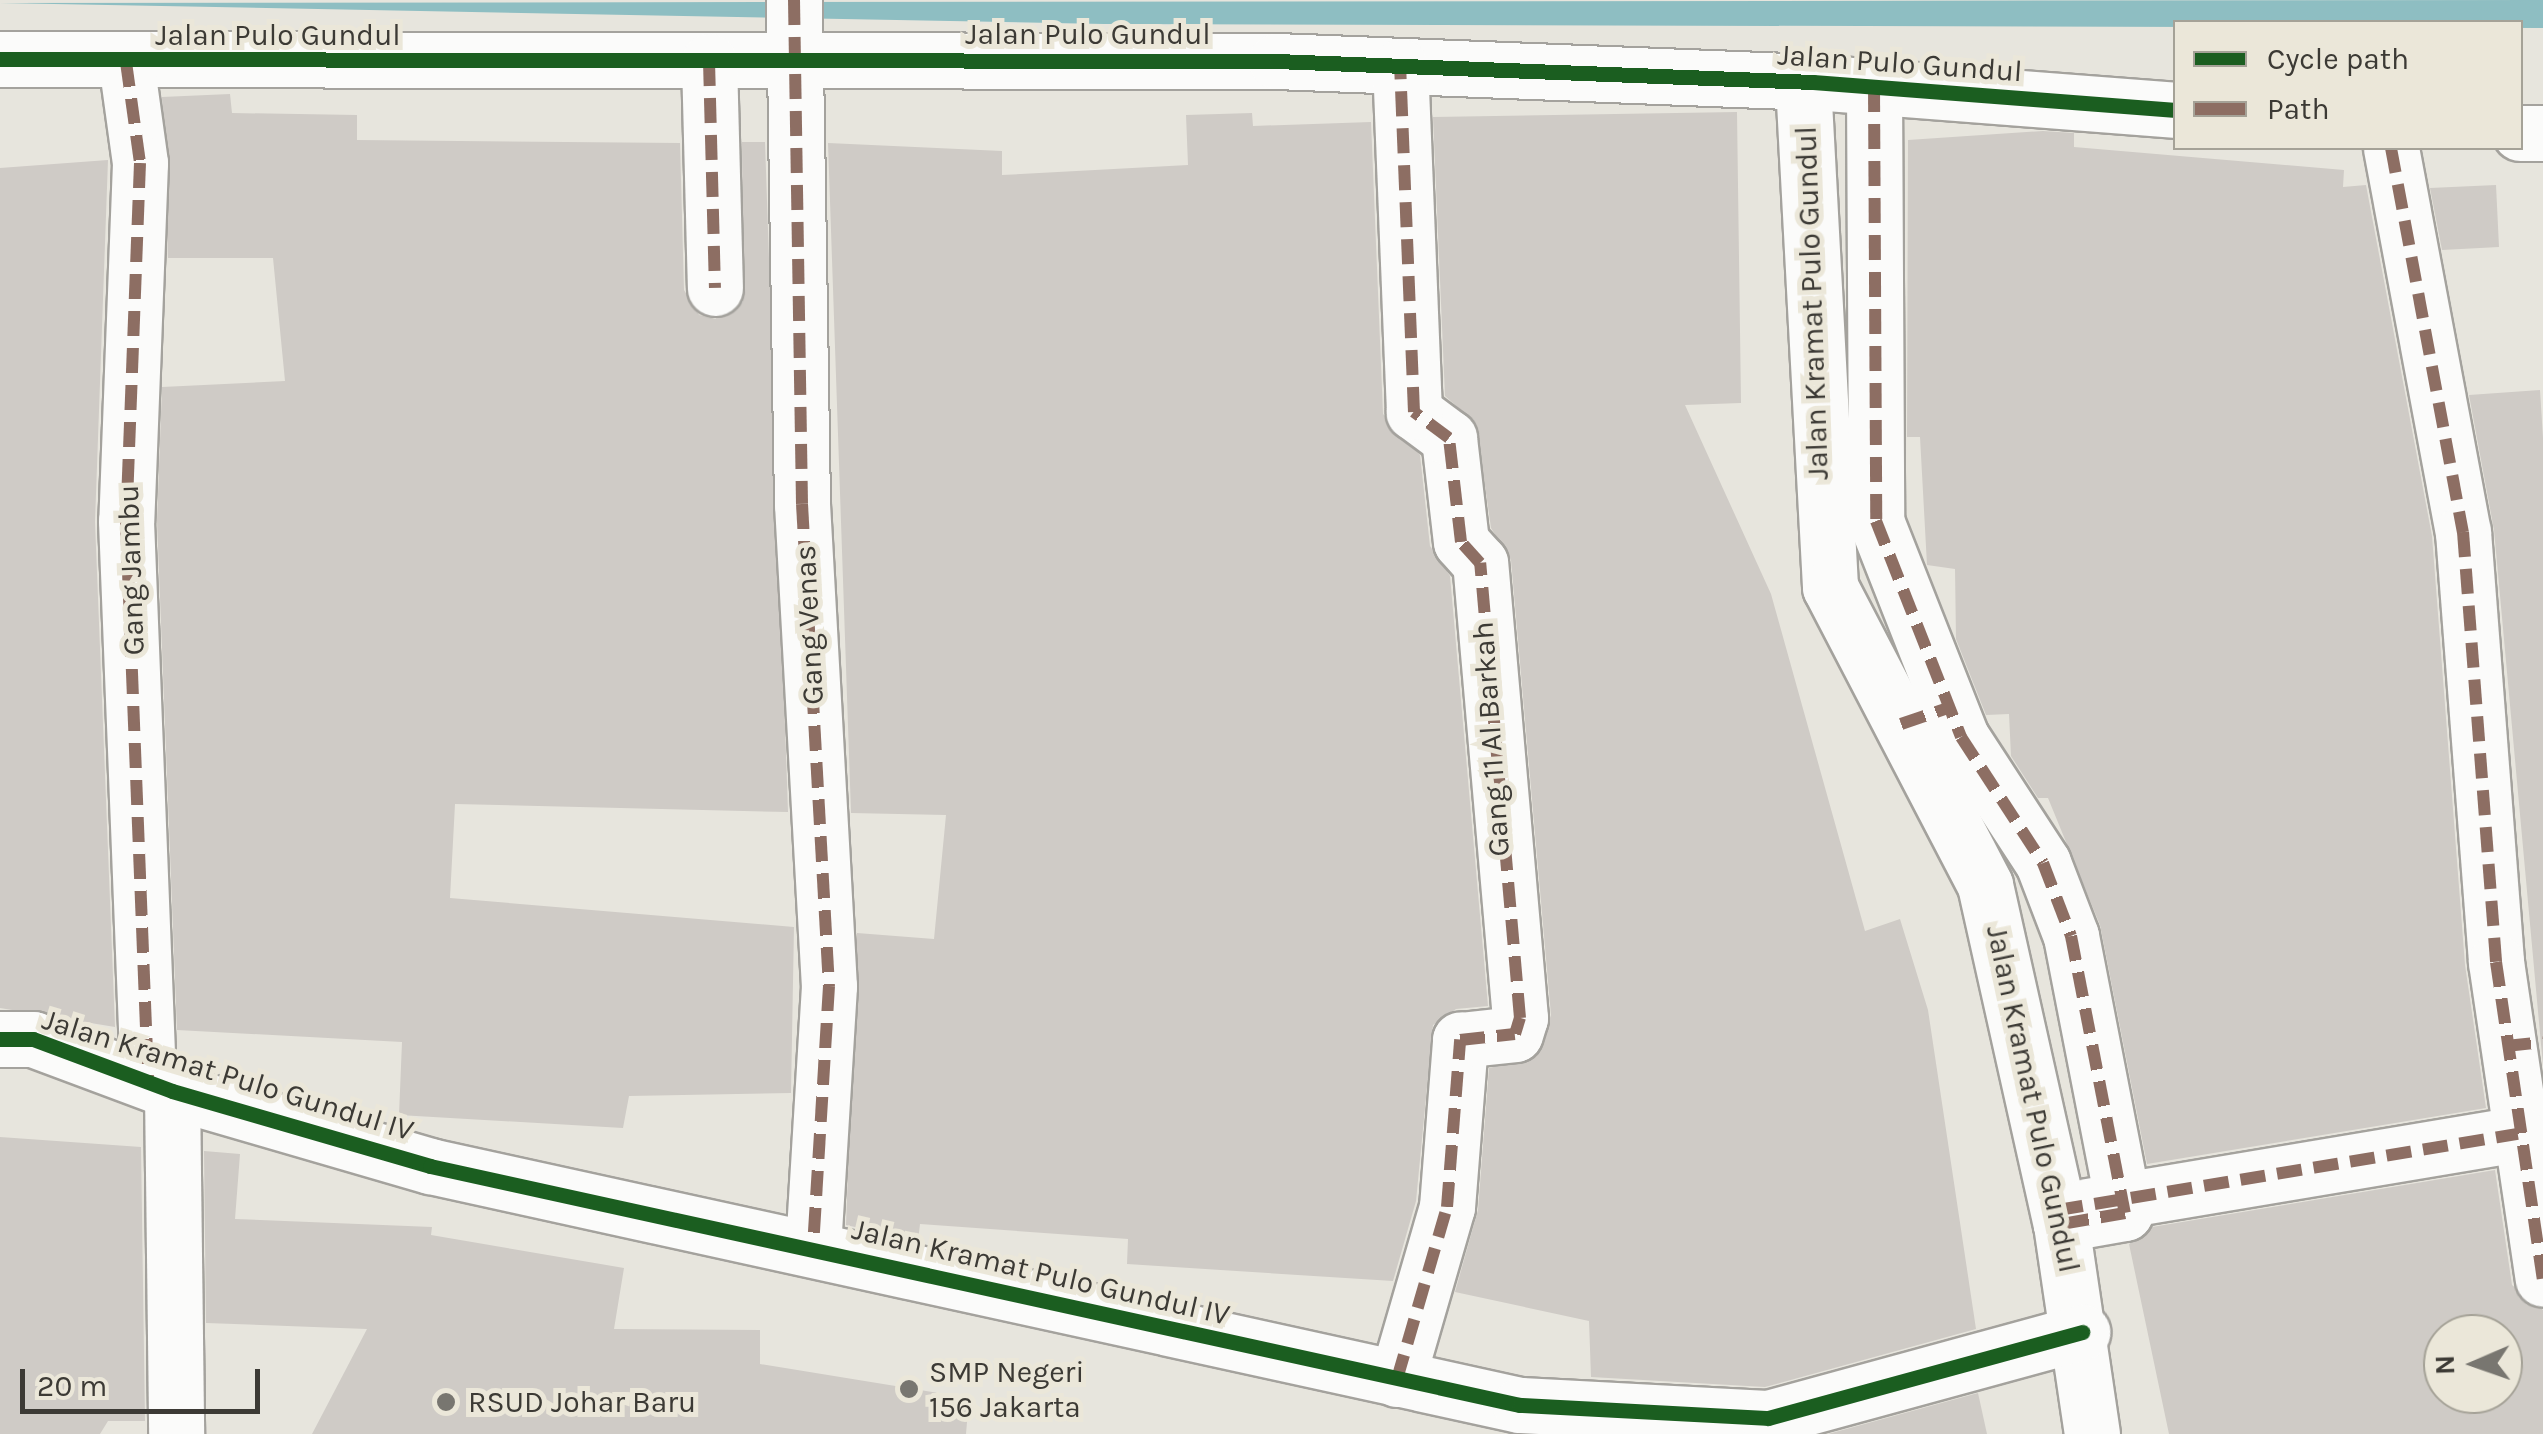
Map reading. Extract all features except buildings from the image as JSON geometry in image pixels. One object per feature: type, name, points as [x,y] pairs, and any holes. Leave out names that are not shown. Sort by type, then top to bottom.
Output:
[{"type":"street","name":"Jalan Pulo Gundul","points":[[0,59],[709,61],[795,37],[1808,83],[2173,110]]},
{"type":"street","name":"Gang Venas","points":[[795,37],[802,504],[829,986],[813,1249]]},
{"type":"street","points":[[709,61],[714,288]]},
{"type":"street","name":"Gang Jambu","points":[[126,62],[140,164],[126,521],[160,1085],[168,1398],[176,1434]]},
{"type":"street","name":"Gang 11 Al Barkah","points":[[1397,1379],[1447,1207],[1460,1040],[1515,1034],[1520,1018],[1480,562],[1461,542],[1449,438],[1414,412],[1400,66]]},
{"type":"street","name":"Jalan Kramat Pulo Gundul","points":[[1808,83],[1830,588],[1924,717],[1984,885],[2088,1212],[2082,1332],[2092,1434]]},
{"type":"street","points":[[1872,87],[1876,521],[1924,717],[2044,863],[2071,936],[2088,1212],[2518,1134]]},
{"type":"street","points":[[2391,150],[2463,532],[2524,1044],[2518,1134],[2543,1280]]},
{"type":"street","name":"Jalan Kramat Pulo Gundul IV","points":[[0,1039],[33,1039],[160,1085],[430,1166],[1520,1405],[1768,1418],[2082,1332]]},
{"type":"water","points":[[2543,0],[2543,28],[2523,28],[2523,20],[2173,20],[2173,27],[1104,24],[0,3]]},
{"type":"marked path","points":[[794,0],[802,504],[829,986],[813,1249]]},
{"type":"marked path","points":[[709,61],[715,288]]},
{"type":"marked path","points":[[126,62],[140,163],[126,521],[148,1079]]},
{"type":"marked path","points":[[1397,1379],[1447,1207],[1460,1040],[1515,1034],[1520,1018],[1480,563],[1461,542],[1449,438],[1414,412],[1400,66]]},
{"type":"marked path","points":[[1874,87],[1876,521],[1961,737],[2043,863],[2071,936],[2125,1213],[2061,1224]]},
{"type":"marked path","points":[[2391,150],[2463,532],[2496,962],[2543,1279]]},
{"type":"marked path","points":[[1901,724],[1948,708]]},
{"type":"marked path","points":[[2506,1046],[2543,1042]]},
{"type":"marked path","points":[[2058,1210],[2518,1134]]},
{"type":"cycle path","points":[[0,59],[1276,61],[1813,82],[2173,110]]},
{"type":"cycle path","points":[[0,1039],[33,1039],[172,1091],[430,1166],[1520,1405],[1768,1418],[2082,1332]]},
{"type":"place","name":"SMP Negeri 156 Jakarta","points":[[909,1389]]},
{"type":"place","name":"RSUD Johar Baru","points":[[446,1402]]}]
